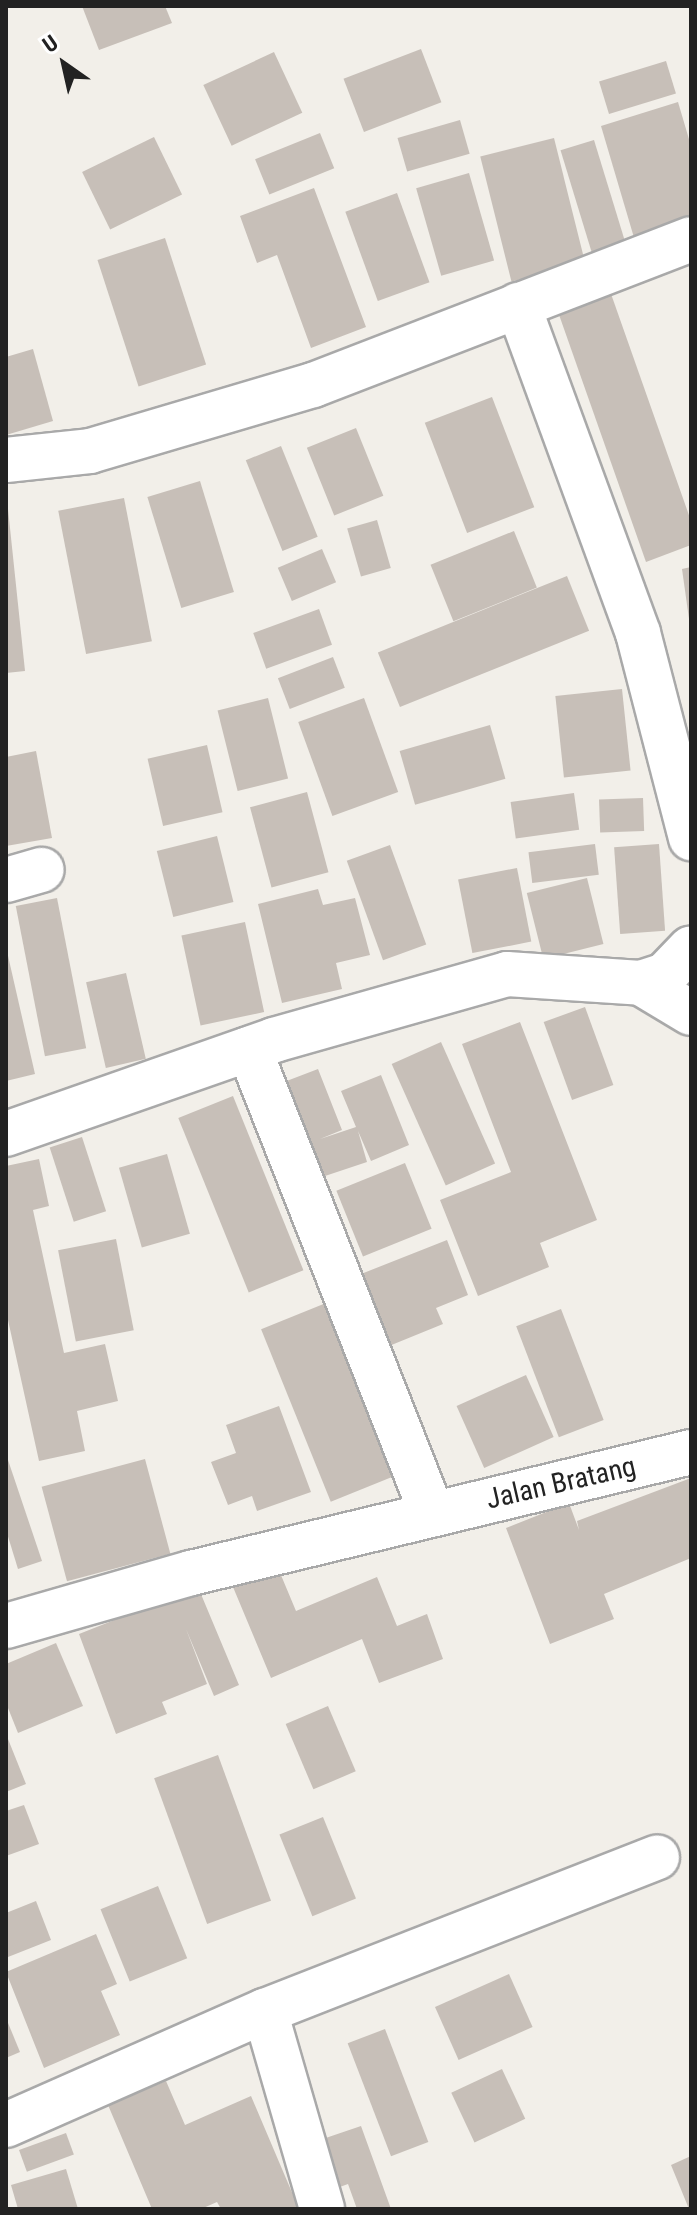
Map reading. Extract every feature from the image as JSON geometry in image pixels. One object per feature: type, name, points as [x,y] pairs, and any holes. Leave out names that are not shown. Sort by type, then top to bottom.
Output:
[{"type":"street","points":[[6,460],[90,451],[313,385],[691,239]]},
{"type":"street","points":[[518,305],[638,633],[691,838]]},
{"type":"street","points":[[6,1134],[249,1049],[507,974],[641,983],[665,975],[691,948]]},
{"type":"street","points":[[641,983],[691,1013]]},
{"type":"street","points":[[249,1049],[432,1514]]},
{"type":"street","name":"Jalan Bratang","points":[[6,1626],[432,1514],[691,1452]]},
{"type":"street","points":[[6,2125],[265,2011],[657,1857]]},
{"type":"street","points":[[265,2011],[322,2209]]},
{"type":"building","points":[[82,6],[165,6],[172,23],[99,50]]},
{"type":"building","points":[[421,49],[441,102],[364,132],[344,79]]},
{"type":"building","points":[[274,52],[302,113],[232,146],[203,85]]},
{"type":"building","points":[[666,61],[676,94],[609,114],[599,81]]},
{"type":"building","points":[[678,102],[691,146],[691,224],[635,241],[601,126]]},
{"type":"building","points":[[460,120],[470,154],[407,172],[398,138]]},
{"type":"building","points":[[320,133],[334,168],[269,194],[255,159]]},
{"type":"building","points":[[154,137],[182,195],[110,230],[82,172]]},
{"type":"building","points":[[554,138],[585,263],[511,282],[480,156]]},
{"type":"building","points":[[594,140],[626,245],[593,255],[561,150]]},
{"type":"building","points":[[469,173],[494,260],[441,276],[416,188]]},
{"type":"building","points":[[314,188],[366,327],[311,348],[277,255],[257,263],[240,216]]},
{"type":"building","points":[[397,193],[429,282],[378,301],[345,212]]},
{"type":"building","points":[[165,238],[206,364],[139,386],[97,260]]},
{"type":"building","points":[[610,291],[691,521],[691,545],[646,562],[557,309]]},
{"type":"building","points":[[33,349],[53,421],[6,435],[6,357]]},
{"type":"building","points":[[492,397],[534,507],[467,533],[425,423]]},
{"type":"building","points":[[356,428],[383,496],[334,516],[307,448]]},
{"type":"building","points":[[281,446],[318,537],[282,551],[246,460]]},
{"type":"building","points":[[200,481],[234,592],[181,608],[147,497]]},
{"type":"building","points":[[124,498],[152,641],[86,654],[58,511]]},
{"type":"building","points":[[6,510],[25,671],[6,673]]},
{"type":"building","points":[[377,520],[391,568],[361,577],[347,529]]},
{"type":"building","points":[[514,531],[537,588],[453,621],[431,565]]},
{"type":"building","points":[[322,549],[336,582],[292,601],[278,568]]},
{"type":"building","points":[[691,567],[691,619],[689,619],[682,569]]},
{"type":"building","points":[[567,576],[589,631],[400,707],[378,652]]},
{"type":"building","points":[[319,609],[332,645],[266,669],[253,633]]},
{"type":"building","points":[[333,657],[345,688],[290,709],[278,678]]},
{"type":"building","points":[[622,689],[631,771],[564,778],[555,696]]},
{"type":"building","points":[[268,698],[288,779],[238,791],[218,711]]},
{"type":"building","points":[[364,698],[398,792],[332,816],[298,722]]},
{"type":"building","points":[[490,725],[505,779],[415,805],[400,751]]},
{"type":"building","points":[[207,745],[223,812],[163,826],[148,759]]},
{"type":"building","points":[[36,751],[52,838],[6,846],[6,757]]},
{"type":"building","points":[[307,792],[328,872],[271,887],[250,807]]},
{"type":"building","points":[[574,793],[579,830],[516,839],[511,802]]},
{"type":"building","points":[[643,798],[644,831],[600,833],[599,800]]},
{"type":"building","points":[[217,836],[233,902],[173,917],[157,851]]},
{"type":"building","points":[[595,844],[599,875],[532,883],[528,852]]},
{"type":"building","points":[[659,844],[665,931],[620,934],[614,847]]},
{"type":"building","points":[[390,845],[426,945],[383,960],[347,861]]},
{"type":"building","points":[[517,868],[531,942],[472,953],[458,879]]},
{"type":"building","points":[[587,878],[603,944],[543,959],[527,893]]},
{"type":"building","points":[[318,889],[323,905],[355,898],[370,955],[336,963],[342,989],[282,1003],[258,904]]},
{"type":"building","points":[[57,898],[86,1048],[45,1056],[16,906]]},
{"type":"building","points":[[245,922],[264,1012],[201,1026],[181,936]]},
{"type":"building","points":[[6,947],[35,1074],[6,1081]]},
{"type":"building","points":[[126,973],[146,1059],[106,1068],[86,982]]},
{"type":"building","points":[[585,1007],[613,1085],[572,1100],[544,1022]]},
{"type":"building","points":[[520,1022],[597,1220],[540,1243],[549,1267],[478,1296],[440,1200],[511,1172],[462,1044]]},
{"type":"building","points":[[441,1042],[495,1164],[446,1185],[392,1064]]},
{"type":"building","points":[[318,1069],[342,1130],[320,1139],[356,1127],[341,1091],[381,1075],[409,1145],[371,1161],[358,1131],[367,1162],[319,1178],[284,1082]]},
{"type":"building","points":[[233,1096],[303,1270],[249,1292],[178,1118]]},
{"type":"building","points":[[82,1137],[106,1211],[74,1222],[50,1148]]},
{"type":"building","points":[[167,1154],[190,1234],[142,1248],[119,1168]]},
{"type":"building","points":[[39,1159],[49,1206],[33,1210],[64,1353],[105,1344],[118,1401],[77,1411],[85,1451],[39,1461],[6,1311],[6,1166]]},
{"type":"building","points":[[405,1163],[432,1229],[363,1257],[336,1191]]},
{"type":"building","points":[[116,1239],[134,1330],[76,1342],[58,1250]]},
{"type":"building","points":[[447,1240],[468,1295],[436,1308],[443,1324],[389,1346],[361,1274]]},
{"type":"building","points":[[326,1303],[396,1475],[331,1502],[261,1329]]},
{"type":"building","points":[[561,1309],[604,1420],[559,1437],[516,1326]]},
{"type":"building","points":[[526,1375],[554,1437],[484,1468],[457,1406]]},
{"type":"building","points":[[279,1406],[311,1492],[257,1511],[252,1496],[228,1505],[211,1462],[236,1453],[226,1425]]},
{"type":"building","points":[[145,1459],[170,1554],[67,1581],[42,1487]]},
{"type":"building","points":[[8,1460],[42,1561],[18,1569],[6,1530]]},
{"type":"building","points":[[691,1478],[691,1558],[604,1594],[614,1619],[550,1644],[506,1528],[569,1503],[579,1530],[577,1521]]},
{"type":"building","points":[[278,1568],[296,1611],[377,1577],[397,1626],[427,1614],[443,1659],[379,1683],[362,1639],[271,1678],[233,1587]]},
{"type":"building","points":[[198,1587],[239,1685],[214,1696],[186,1629],[207,1684],[162,1702],[167,1714],[116,1734],[79,1634]]},
{"type":"building","points":[[56,1643],[83,1706],[18,1733],[6,1703],[6,1664]]},
{"type":"building","points":[[328,1706],[356,1771],[313,1789],[286,1724]]},
{"type":"building","points":[[6,1734],[26,1784],[6,1792]]},
{"type":"building","points":[[218,1755],[271,1901],[207,1924],[154,1778]]},
{"type":"building","points":[[24,1805],[39,1844],[6,1856],[6,1811]]},
{"type":"building","points":[[323,1817],[356,1899],[312,1916],[279,1835]]},
{"type":"building","points":[[158,1886],[187,1958],[130,1982],[101,1909]]},
{"type":"building","points":[[36,1901],[51,1940],[8,1957],[6,1913]]},
{"type":"building","points":[[96,1934],[117,1984],[101,1991],[120,2035],[44,2068],[6,1972]]},
{"type":"building","points":[[509,1974],[533,2027],[459,2060],[435,2007]]},
{"type":"building","points":[[6,2018],[20,2052],[6,2058]]},
{"type":"building","points":[[385,2029],[428,2142],[391,2156],[348,2043]]},
{"type":"building","points":[[502,2069],[525,2119],[474,2143],[451,2093]]},
{"type":"building","points":[[166,2081],[185,2125],[251,2096],[299,2209],[221,2209],[217,2202],[201,2209],[152,2209],[108,2105]]},
{"type":"building","points":[[361,2126],[391,2209],[357,2209],[348,2184],[326,2192],[308,2144]]},
{"type":"building","points":[[66,2133],[74,2155],[27,2172],[19,2150]]},
{"type":"building","points":[[691,2156],[691,2209],[689,2209],[671,2165]]},
{"type":"building","points":[[66,2169],[78,2209],[18,2209],[11,2185]]}]
